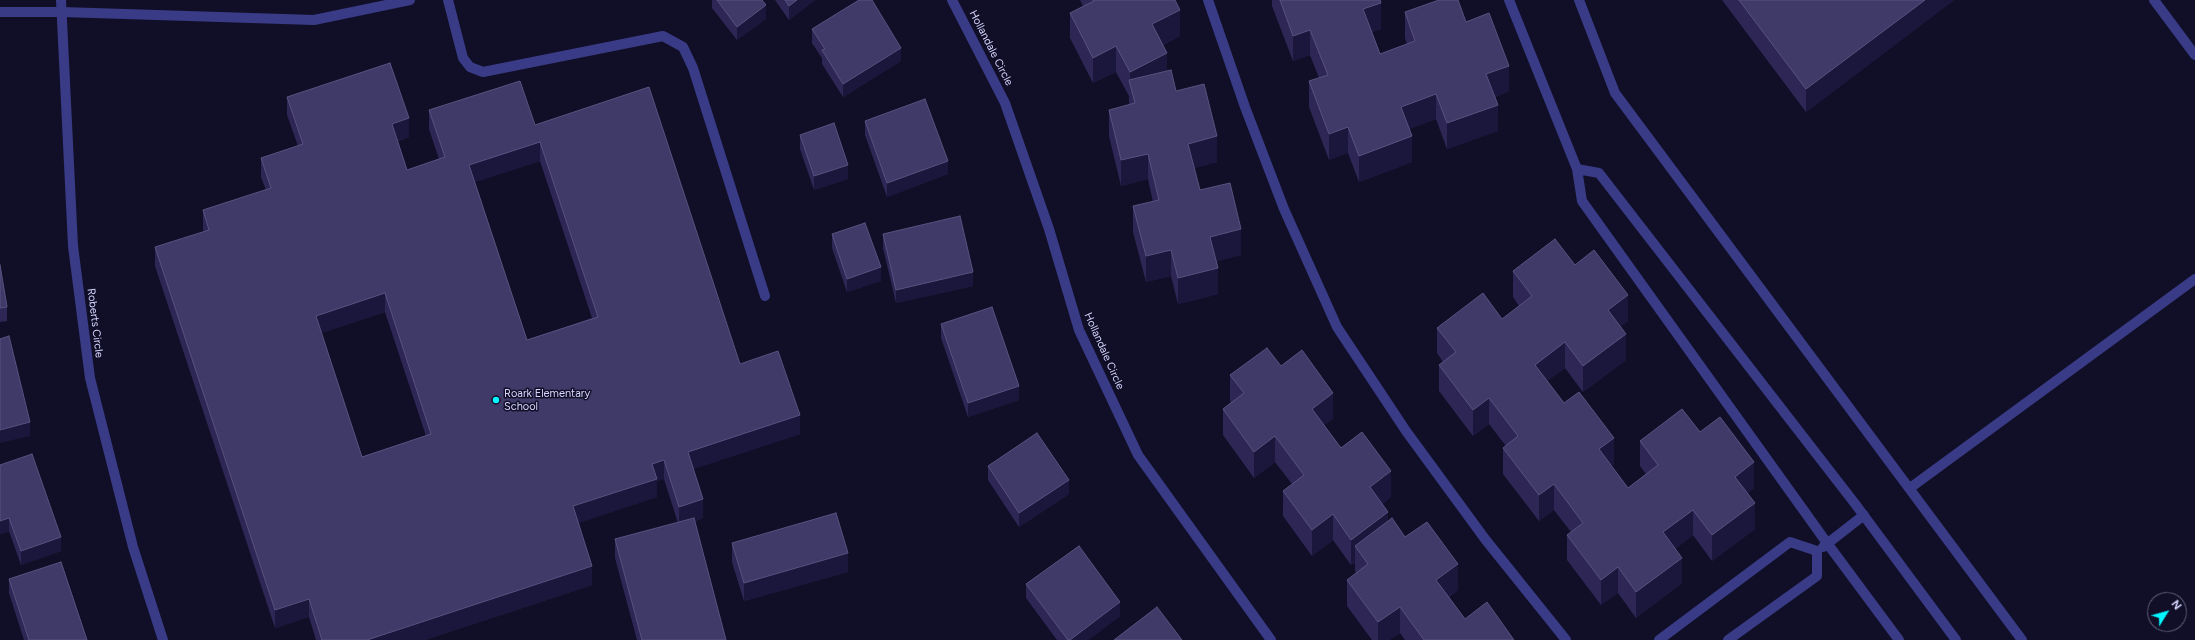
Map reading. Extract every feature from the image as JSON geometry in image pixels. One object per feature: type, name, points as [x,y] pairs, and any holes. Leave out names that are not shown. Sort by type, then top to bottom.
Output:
[{"type":"street","name":"Roberts Circle","points":[[61,0],[73,246],[90,378],[133,546],[163,640]]},
{"type":"street","points":[[0,12],[62,12],[314,20],[410,0]]},
{"type":"street","points":[[448,0],[463,58],[470,67],[483,72],[663,36],[683,47],[693,68],[765,296]]},
{"type":"street","name":"Hollandale Circle","points":[[952,0],[1006,102],[1049,229],[1079,330],[1138,455],[1271,640]]},
{"type":"street","points":[[1208,0],[1245,107],[1284,209],[1337,327],[1406,431],[1485,539],[1566,640]]},
{"type":"street","points":[[1509,0],[1577,169],[1582,201],[1827,543],[1899,640]]},
{"type":"street","points":[[1579,0],[1615,93],[2022,640]]},
{"type":"street","points":[[2154,0],[2195,55]]},
{"type":"street","points":[[1577,169],[1599,173],[1864,515],[1956,640]]},
{"type":"street","points":[[1910,488],[2195,278]]},
{"type":"street","points":[[1817,551],[1864,515]]},
{"type":"street","points":[[1659,640],[1790,542],[1817,551]]},
{"type":"street","points":[[1728,640],[1817,576],[1817,551]]},
{"type":"building","points":[[717,0],[762,0],[766,5],[737,27]]},
{"type":"building","points":[[785,0],[797,0],[789,6]]},
{"type":"building","points":[[859,0],[872,0],[901,48],[843,84],[822,50],[825,49],[812,29]]},
{"type":"building","points":[[1093,0],[1175,0],[1180,10],[1152,24],[1167,53],[1130,72],[1116,46],[1093,58],[1070,13],[1094,1]]},
{"type":"building","points":[[1280,0],[1380,0],[1381,3],[1363,9],[1380,54],[1415,41],[1405,12],[1439,0],[1458,0],[1466,22],[1489,13],[1509,66],[1486,74],[1498,105],[1447,123],[1436,94],[1401,107],[1412,136],[1359,156],[1348,127],[1329,134],[1309,81],[1328,75],[1310,30],[1293,36]]},
{"type":"building","points":[[1739,0],[1925,0],[1806,89]]},
{"type":"building","points":[[390,63],[409,118],[392,124],[407,170],[445,157],[429,110],[520,81],[535,125],[649,87],[740,364],[778,351],[800,415],[688,452],[703,499],[679,507],[664,460],[652,464],[657,479],[573,506],[592,566],[367,640],[322,640],[309,599],[275,610],[155,247],[209,230],[203,210],[271,188],[261,158],[303,144],[287,97]],"holes":[[[540,142],[598,317],[527,340],[469,165]],[[385,293],[431,434],[362,457],[316,316]]]},
{"type":"building","points":[[1171,70],[1176,91],[1204,84],[1217,136],[1188,144],[1200,190],[1230,183],[1241,229],[1210,237],[1218,268],[1178,278],[1171,250],[1146,256],[1133,206],[1159,200],[1148,154],[1121,160],[1109,110],[1135,103],[1129,80]]},
{"type":"building","points":[[925,99],[948,161],[887,183],[865,121]]},
{"type":"building","points":[[834,123],[848,165],[814,176],[800,135]]},
{"type":"building","points":[[960,216],[973,272],[896,290],[883,234]]},
{"type":"building","points":[[865,223],[881,267],[847,279],[832,234]]},
{"type":"building","points":[[1555,239],[1575,265],[1594,250],[1628,295],[1608,310],[1626,334],[1583,366],[1565,342],[1535,365],[1564,403],[1579,392],[1614,438],[1599,449],[1628,488],[1658,465],[1640,441],[1682,409],[1700,432],[1720,417],[1754,462],[1735,477],[1755,503],[1712,535],[1693,510],[1663,532],[1682,558],[1636,592],[1618,567],[1601,580],[1567,535],[1583,523],[1554,484],[1539,495],[1503,448],[1518,436],[1489,398],[1473,410],[1439,365],[1456,352],[1437,328],[1483,293],[1502,319],[1532,296],[1513,271]]},
{"type":"building","points":[[0,265],[7,307],[0,308]]},
{"type":"building","points":[[992,307],[1019,386],[968,403],[941,324]]},
{"type":"building","points":[[9,336],[30,422],[0,430],[0,339]]},
{"type":"building","points":[[1267,348],[1281,366],[1302,350],[1333,393],[1312,409],[1341,448],[1362,432],[1391,471],[1370,487],[1388,512],[1351,540],[1333,514],[1312,530],[1283,491],[1304,475],[1275,436],[1254,452],[1223,409],[1244,393],[1230,375]]},
{"type":"building","points":[[1037,433],[1069,480],[1019,513],[988,466]]},
{"type":"building","points":[[32,454],[61,537],[21,551],[9,518],[0,521],[0,465]]},
{"type":"building","points":[[836,513],[848,553],[744,583],[732,543]]},
{"type":"building","points":[[694,518],[726,640],[642,640],[615,539]]},
{"type":"building","points":[[1392,518],[1405,537],[1427,522],[1458,564],[1436,580],[1465,619],[1487,602],[1514,640],[1424,640],[1400,607],[1378,622],[1347,580],[1368,564],[1355,546]]},
{"type":"building","points":[[1079,546],[1120,602],[1068,640],[1026,584]]},
{"type":"building","points":[[61,562],[87,640],[29,640],[9,579]]},
{"type":"building","points":[[1157,607],[1182,640],[1114,640]]},
{"type":"place","name":"Roark Elementary School","points":[[496,400]]}]
